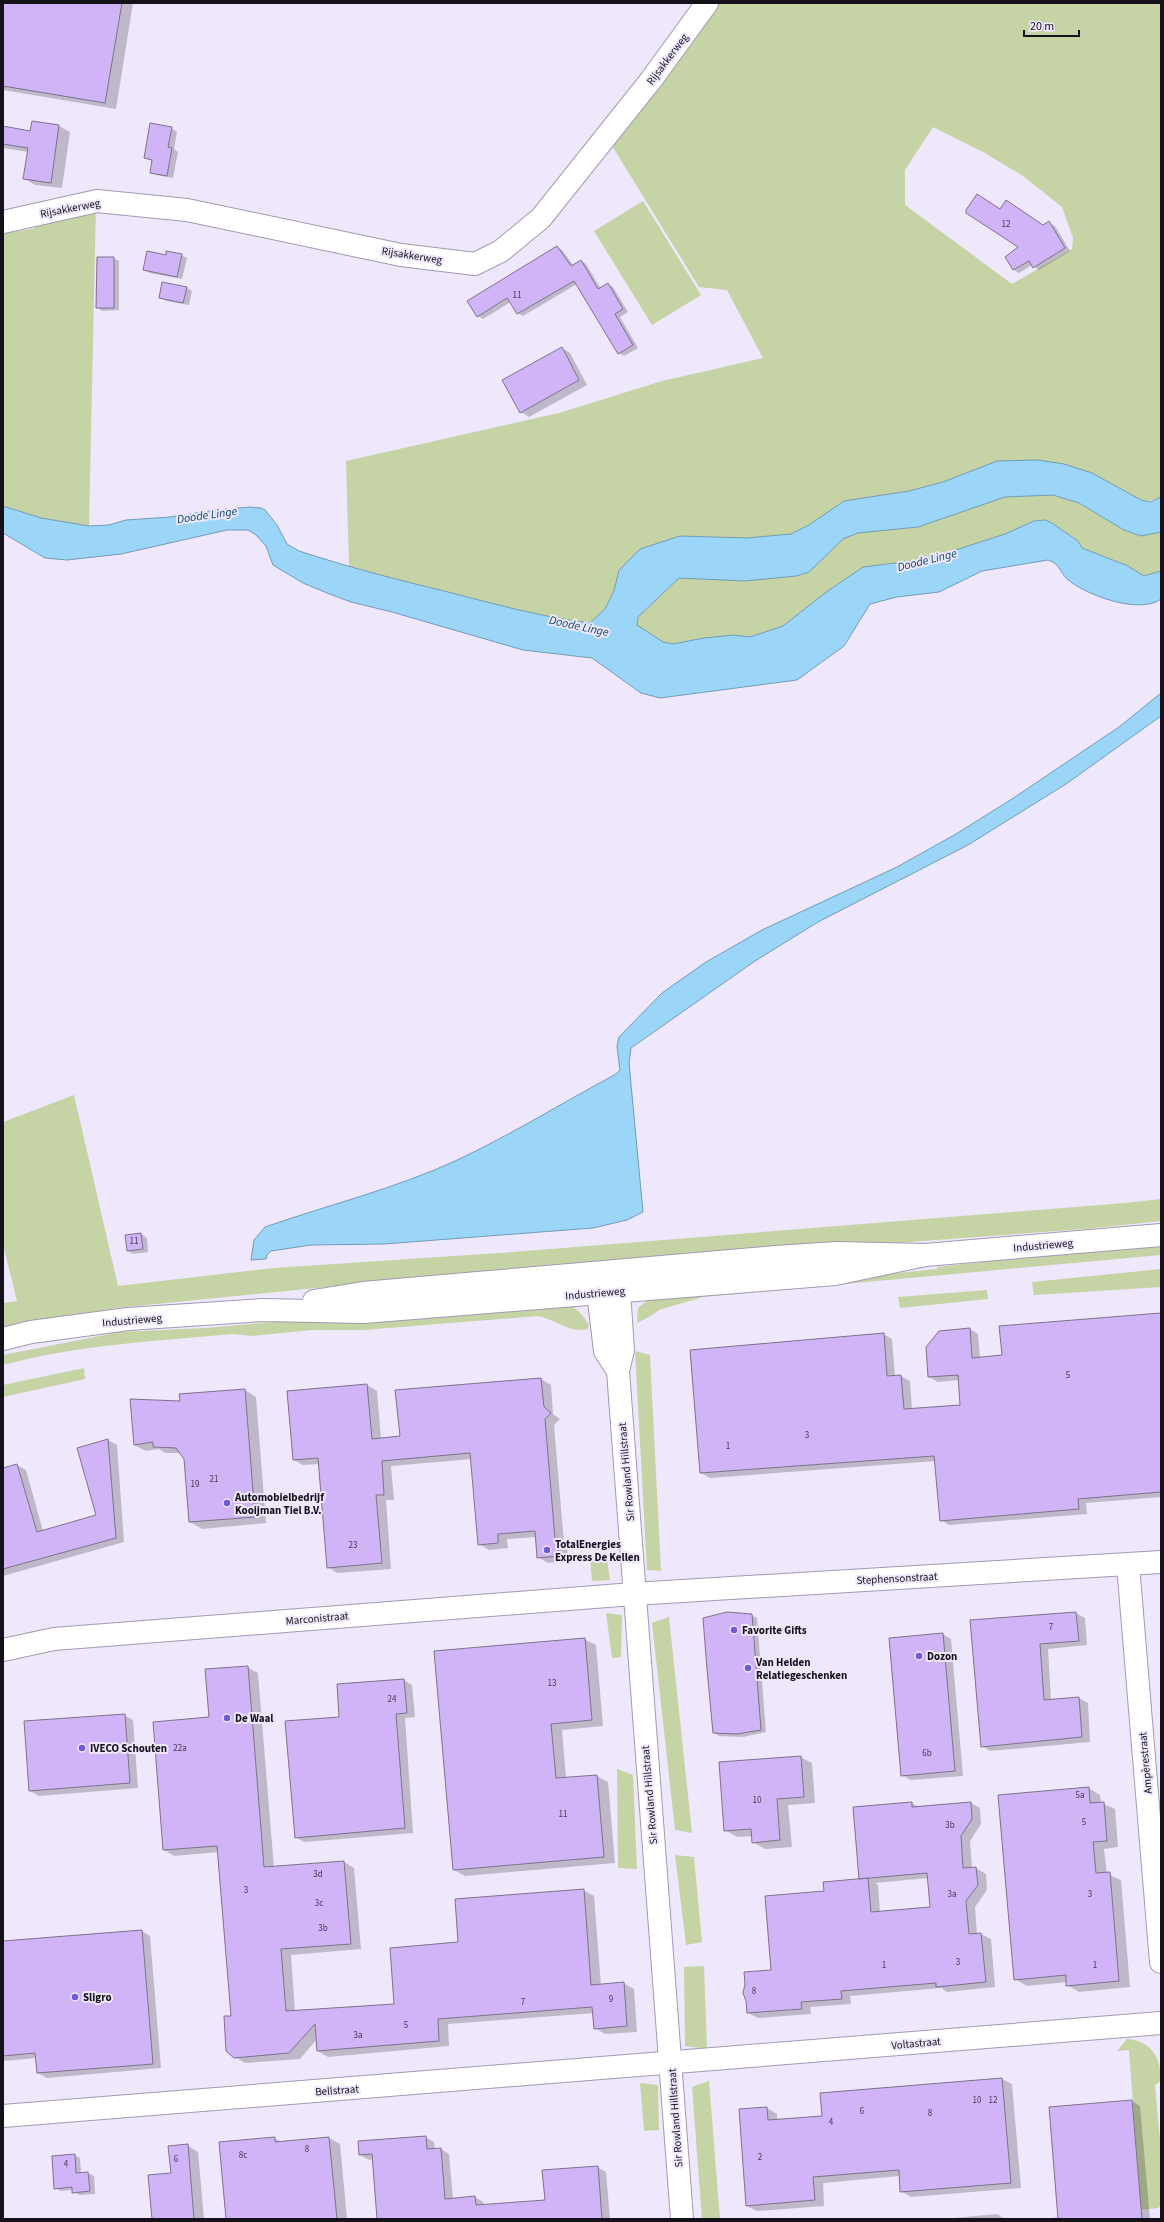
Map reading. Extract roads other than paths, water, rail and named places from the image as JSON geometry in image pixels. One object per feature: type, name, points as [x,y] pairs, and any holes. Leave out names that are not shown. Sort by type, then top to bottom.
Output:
[{"type":"street","name":"Rijsakkerweg","points":[[3,222],[97,201],[187,210],[401,255],[475,264],[501,251],[541,218],[652,80],[707,3]]},
{"type":"street","name":"Industrieweg","points":[[263,1310],[363,1293],[837,1253],[925,1255],[1161,1235]]},
{"type":"street","name":"Industrieweg","points":[[3,1339],[31,1332],[128,1319],[263,1310],[364,1312],[835,1274],[925,1255]]},
{"type":"street","name":"Sir Rowland Hillstraat","points":[[610,1272],[605,1351],[618,1372],[631,1533],[633,1594],[682,2219]]},
{"type":"street","name":"Stephensonstraat","points":[[633,1594],[1161,1562]]},
{"type":"street","name":"Ampèrestraat","points":[[1128,1565],[1161,1962]]},
{"type":"street","name":"Marconistraat","points":[[3,1650],[54,1639],[633,1594]]},
{"type":"street","name":"Voltastraat","points":[[671,2064],[1161,2023]]},
{"type":"street","name":"Bellstraat","points":[[3,2116],[671,2064]]},
{"type":"water","name":"Doode Linge","points":[[1038,460],[1064,464],[1092,473],[1141,500],[1151,502],[1161,497],[1161,532],[1141,536],[1124,530],[1079,503],[1053,495],[1005,497],[918,527],[858,533],[843,539],[809,572],[796,576],[745,581],[679,578],[638,617],[637,625],[663,642],[673,644],[704,638],[734,635],[750,637],[783,626],[825,593],[863,567],[928,559],[1005,534],[1034,521],[1045,520],[1052,523],[1078,541],[1082,548],[1128,566],[1144,576],[1161,571],[1161,599],[1140,605],[1127,604],[1099,597],[1067,579],[1055,563],[1048,560],[982,571],[939,592],[897,597],[870,604],[844,646],[797,680],[660,698],[641,693],[592,658],[523,650],[392,612],[351,602],[327,593],[303,583],[273,565],[266,546],[256,535],[248,530],[227,530],[121,554],[67,560],[45,558],[3,533],[3,506],[41,518],[89,526],[109,525],[126,520],[170,517],[216,510],[250,507],[261,508],[265,510],[277,525],[287,544],[299,551],[373,573],[501,606],[536,614],[590,623],[605,609],[614,591],[619,570],[640,549],[680,536],[747,538],[791,534],[809,525],[844,501],[909,491],[943,482],[997,461]]},
{"type":"water","points":[[1161,693],[1161,716],[1066,784],[968,845],[818,922],[755,961],[631,1048],[629,1063],[643,1212],[627,1220],[593,1228],[384,1244],[311,1245],[271,1251],[267,1255],[266,1259],[251,1260],[254,1240],[265,1227],[385,1188],[455,1161],[516,1130],[616,1074],[620,1070],[617,1047],[619,1037],[662,993],[706,962],[762,930],[897,867],[956,834],[1012,799],[1119,727]]},
{"type":"place","name":"Automobielbedrijf Kooijman Tiel B.V.","points":[[227,1503]]},
{"type":"place","name":"TotalEnergies Express De Kellen","points":[[547,1550]]},
{"type":"place","name":"Favorite Gifts","points":[[734,1630]]},
{"type":"place","name":"Dozon","points":[[919,1656]]},
{"type":"place","name":"Van Helden Relatiegeschenken","points":[[748,1668]]},
{"type":"place","name":"De Waal","points":[[227,1718]]},
{"type":"place","name":"IVECO Schouten","points":[[82,1748]]},
{"type":"place","name":"Sligro","points":[[75,1997]]}]
